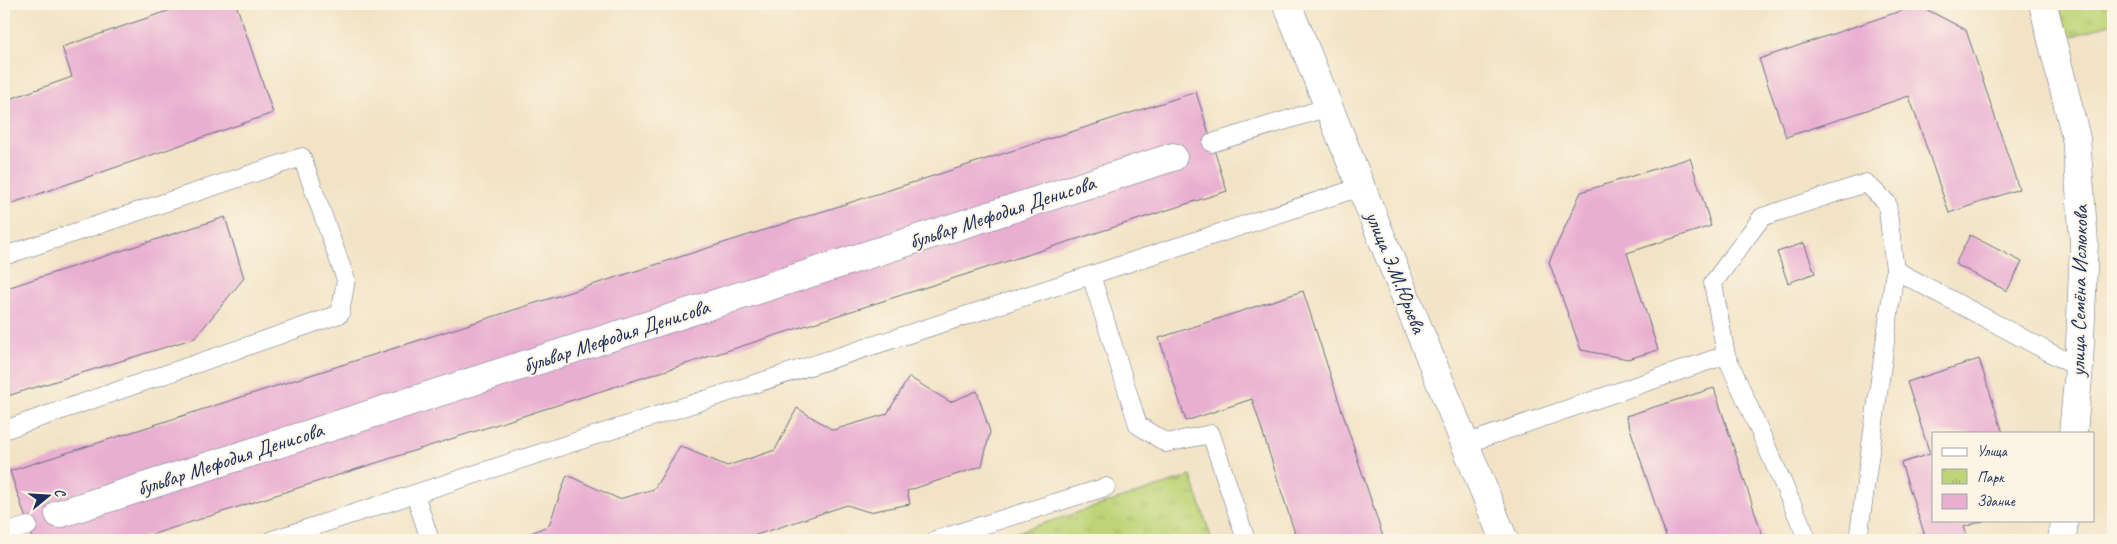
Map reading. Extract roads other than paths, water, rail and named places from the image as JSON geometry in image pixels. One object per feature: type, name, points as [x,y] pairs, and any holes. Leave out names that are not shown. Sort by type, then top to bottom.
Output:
[{"type":"street","name":"улица Э.М.Юрьева","points":[[1287,4],[1504,540]]},
{"type":"street","name":"улица Семёна Ислюкова","points":[[2043,4],[2076,138],[2084,242],[2079,368],[2073,432]]},
{"type":"street","name":"бульвар Мефодия Денисова","points":[[59,514],[1173,157]]},
{"type":"street","points":[[2062,540],[2064,522]]},
{"type":"lane","points":[[1212,144],[1329,107]]},
{"type":"lane","points":[[4,256],[302,157],[346,280],[340,314],[4,430]]},
{"type":"lane","points":[[1808,540],[1726,355],[1713,283],[1762,217],[1866,183],[1887,203],[1895,270],[1858,540]]},
{"type":"lane","points":[[272,540],[1361,187]]},
{"type":"lane","points":[[1895,270],[2079,368]]},
{"type":"lane","points":[[1091,275],[1138,425],[1166,443],[1211,434],[1246,540]]},
{"type":"lane","points":[[1465,444],[1726,355]]},
{"type":"lane","points":[[935,540],[1106,487]]},
{"type":"lane","points":[[415,494],[430,540]]},
{"type":"lane","points":[[4,533],[28,526]]}]
